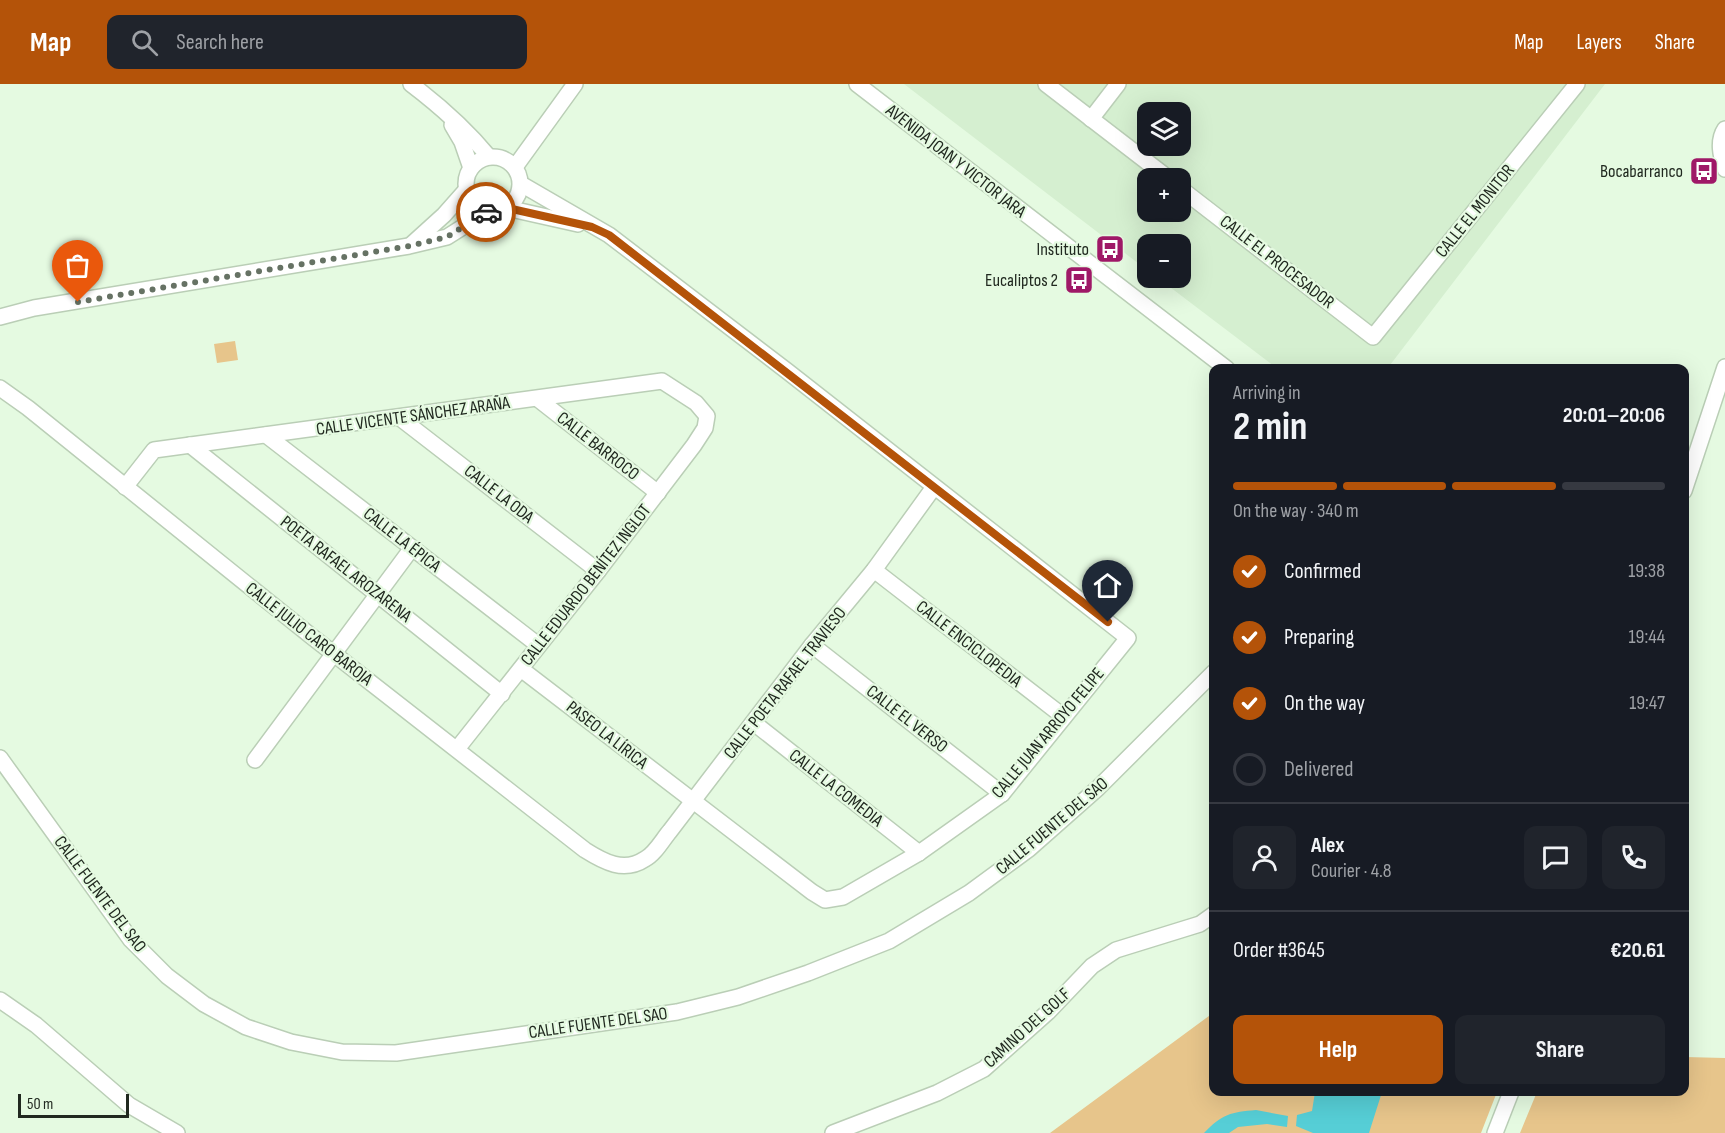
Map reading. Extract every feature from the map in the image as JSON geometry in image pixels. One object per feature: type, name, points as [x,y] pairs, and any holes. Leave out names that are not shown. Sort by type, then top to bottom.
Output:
[{"type":"street","points":[[411,84],[439,105],[494,157],[510,162],[515,167],[520,184],[517,198],[507,208],[488,211],[474,203],[466,189],[471,168],[476,163],[494,157],[534,138]]},
{"type":"street","points":[[515,167],[575,84]]},
{"type":"street","name":"AVENIDA JOAN Y VICTOR JARA","points":[[857,84],[1221,364]]},
{"type":"street","points":[[1046,84],[1155,168]]},
{"type":"street","points":[[1091,119],[1118,84]]},
{"type":"street","name":"CALLE EL MONITOR","points":[[1373,337],[1575,85]]},
{"type":"street","points":[[439,105],[462,142],[471,168]]},
{"type":"street","points":[[1725,129],[1722,134],[1720,154],[1725,169]]},
{"type":"street","points":[[520,184],[609,235],[934,487]]},
{"type":"street","points":[[409,246],[444,214],[466,189]]},
{"type":"street","name":"CALLE EL PROCESADOR","points":[[1191,196],[1373,337]]},
{"type":"street","points":[[507,208],[592,227]]},
{"type":"street","points":[[0,317],[34,308],[409,246],[447,237],[488,211]]},
{"type":"street","points":[[0,307],[34,308]]},
{"type":"street","points":[[1689,476],[1725,366]]},
{"type":"street","name":"CALLE VICENTE SÁNCHEZ ARAÑA","points":[[125,487],[154,450],[662,381],[696,404],[707,416]]},
{"type":"street","name":"CALLE JULIO CARO BAROJA","points":[[0,388],[585,850],[602,861],[626,867]]},
{"type":"street","name":"CALLE BARROCO","points":[[538,399],[658,493]]},
{"type":"street","name":"CALLE EDUARDO BENÍTEZ INGLOT","points":[[457,749],[658,493],[705,428],[707,416]]},
{"type":"street","name":"CALLE LA ODA","points":[[400,418],[598,570]]},
{"type":"street","name":"CALLE LA ÉPICA","points":[[266,435],[538,645]]},
{"type":"street","name":"POETA RAFAEL AROZARENA","points":[[190,445],[502,694]]},
{"type":"street","name":"CALLE POETA RAFAEL TRAVIESO","points":[[626,867],[647,859],[812,645],[874,570],[934,487]]},
{"type":"street","name":"CALLE JUAN ARROYO FELIPE","points":[[693,802],[812,892],[825,900],[843,897],[919,853],[1002,794],[1128,638],[934,487]]},
{"type":"street","points":[[255,760],[412,548]]},
{"type":"street","name":"CALLE ENCICLOPEDIA","points":[[874,570],[1064,717]]},
{"type":"street","name":"CALLE EL VERSO","points":[[812,645],[1002,794]]},
{"type":"street","name":"PASEO LA LÍRICA","points":[[521,669],[693,802]]},
{"type":"street","name":"CALLE FUENTE DEL SAO","points":[[0,758],[131,940],[167,976],[204,1004],[246,1027],[291,1042],[342,1052],[396,1053],[677,1012],[748,994],[889,941],[969,893],[1029,849],[1098,788],[1209,677]]},
{"type":"street","name":"CALLE LA COMEDIA","points":[[754,723],[919,853]]},
{"type":"street","name":"CAMINO DEL GOLF","points":[[833,1133],[937,1094],[984,1069],[1048,1012],[1092,966],[1116,950],[1200,924],[1209,918]]},
{"type":"street","points":[[0,1000],[36,1025],[129,1105],[177,1133]]},
{"type":"street","points":[[1495,1133],[1509,1096]]},
{"type":"shaded area","points":[[904,84],[1605,84],[1391,364],[1271,364],[1171,288],[1191,288],[1191,234],[1137,234],[1137,262]]},
{"type":"shaded area","points":[[235,341],[238,360],[217,363],[214,344]]},
{"type":"shaded area","points":[[1209,1016],[1209,1096],[1495,1096],[1481,1133],[1050,1133]]},
{"type":"shaded area","points":[[1689,1057],[1725,1058],[1725,1133],[1520,1133],[1535,1096],[1689,1096]]},
{"type":"water","points":[[1314,1096],[1381,1096],[1369,1133],[1313,1133],[1296,1126],[1297,1115],[1312,1111]]},
{"type":"water","points":[[1256,1110],[1288,1116],[1287,1127],[1267,1124],[1238,1127],[1229,1133],[1204,1133],[1227,1115]]},
{"type":"way so far","points":[[78,302],[409,246],[447,237],[486,212]]},
{"type":"place","name":"Bocabarranco","points":[[1704,171]]},
{"type":"place","name":"Instituto","points":[[1110,249]]},
{"type":"place","name":"Eucaliptos 2","points":[[1079,280]]},
{"type":"route","points":[[486,212],[507,208],[592,227],[609,235],[1108,622]]}]
